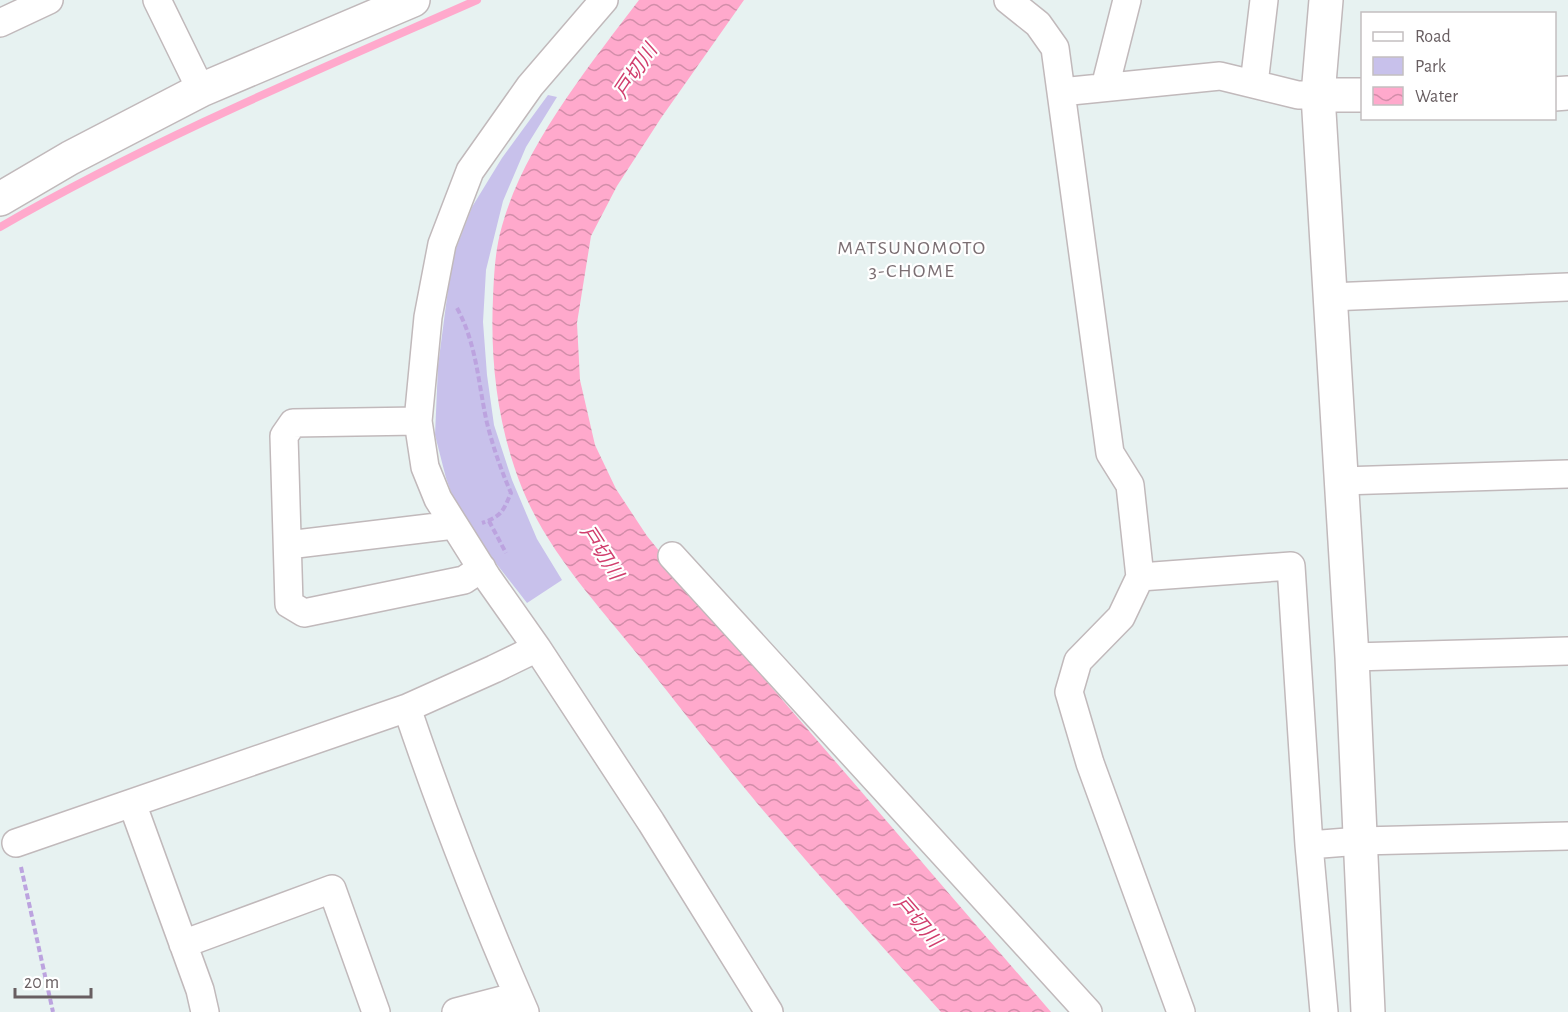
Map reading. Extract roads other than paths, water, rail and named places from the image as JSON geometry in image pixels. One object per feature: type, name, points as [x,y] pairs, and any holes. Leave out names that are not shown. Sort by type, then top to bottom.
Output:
[{"type":"street","points":[[0,23],[49,0]]},
{"type":"street","points":[[157,0],[201,90]]},
{"type":"street","points":[[0,199],[70,158],[201,90],[413,0]]},
{"type":"street","points":[[603,0],[530,86],[470,171],[442,244],[428,317],[418,421],[425,466],[438,499],[454,525],[651,822],[769,1012]]},
{"type":"street","points":[[1008,0],[1038,24],[1055,48],[1110,453],[1130,485],[1140,577],[1121,617],[1078,661],[1069,692],[1090,763],[1181,1012]]},
{"type":"street","points":[[1105,87],[1127,0]]},
{"type":"street","points":[[1254,84],[1264,0]]},
{"type":"street","points":[[1326,0],[1318,95],[1352,657],[1368,1012]]},
{"type":"street","points":[[1061,92],[1220,76],[1298,95],[1361,95]]},
{"type":"street","points":[[1330,297],[1568,287]]},
{"type":"street","points":[[418,421],[293,423],[284,436],[289,604],[304,613],[464,580],[482,568]]},
{"type":"street","points":[[1341,481],[1568,474]]},
{"type":"street","points":[[288,545],[454,525]]},
{"type":"street","points":[[672,556],[1088,1012]]},
{"type":"street","points":[[1140,577],[1291,566],[1309,845],[1324,1012]]},
{"type":"street","points":[[16,843],[407,708],[537,648]]},
{"type":"street","points":[[1352,657],[1568,651]]},
{"type":"street","points":[[407,708],[443,814],[521,1004],[456,1012]]},
{"type":"street","points":[[132,803],[200,990],[205,1012]]},
{"type":"street","points":[[1309,845],[1360,841],[1568,836]]},
{"type":"street","points":[[183,944],[332,889],[376,1012]]},
{"type":"water","name":"戸切川","points":[[639,0],[744,0],[661,118],[617,186],[591,236],[577,323],[580,380],[595,445],[616,489],[647,536],[748,660],[1051,1012],[941,1012],[757,803],[595,603],[547,536],[522,488],[501,419],[493,347],[495,262],[502,226],[512,196],[542,137],[579,79]]},
{"type":"waterway","points":[[0,227],[116,164],[176,135],[477,0]]},
{"type":"district","name":"MATSUNOMOTO 3-CHOME","points":[[912,258]]}]
